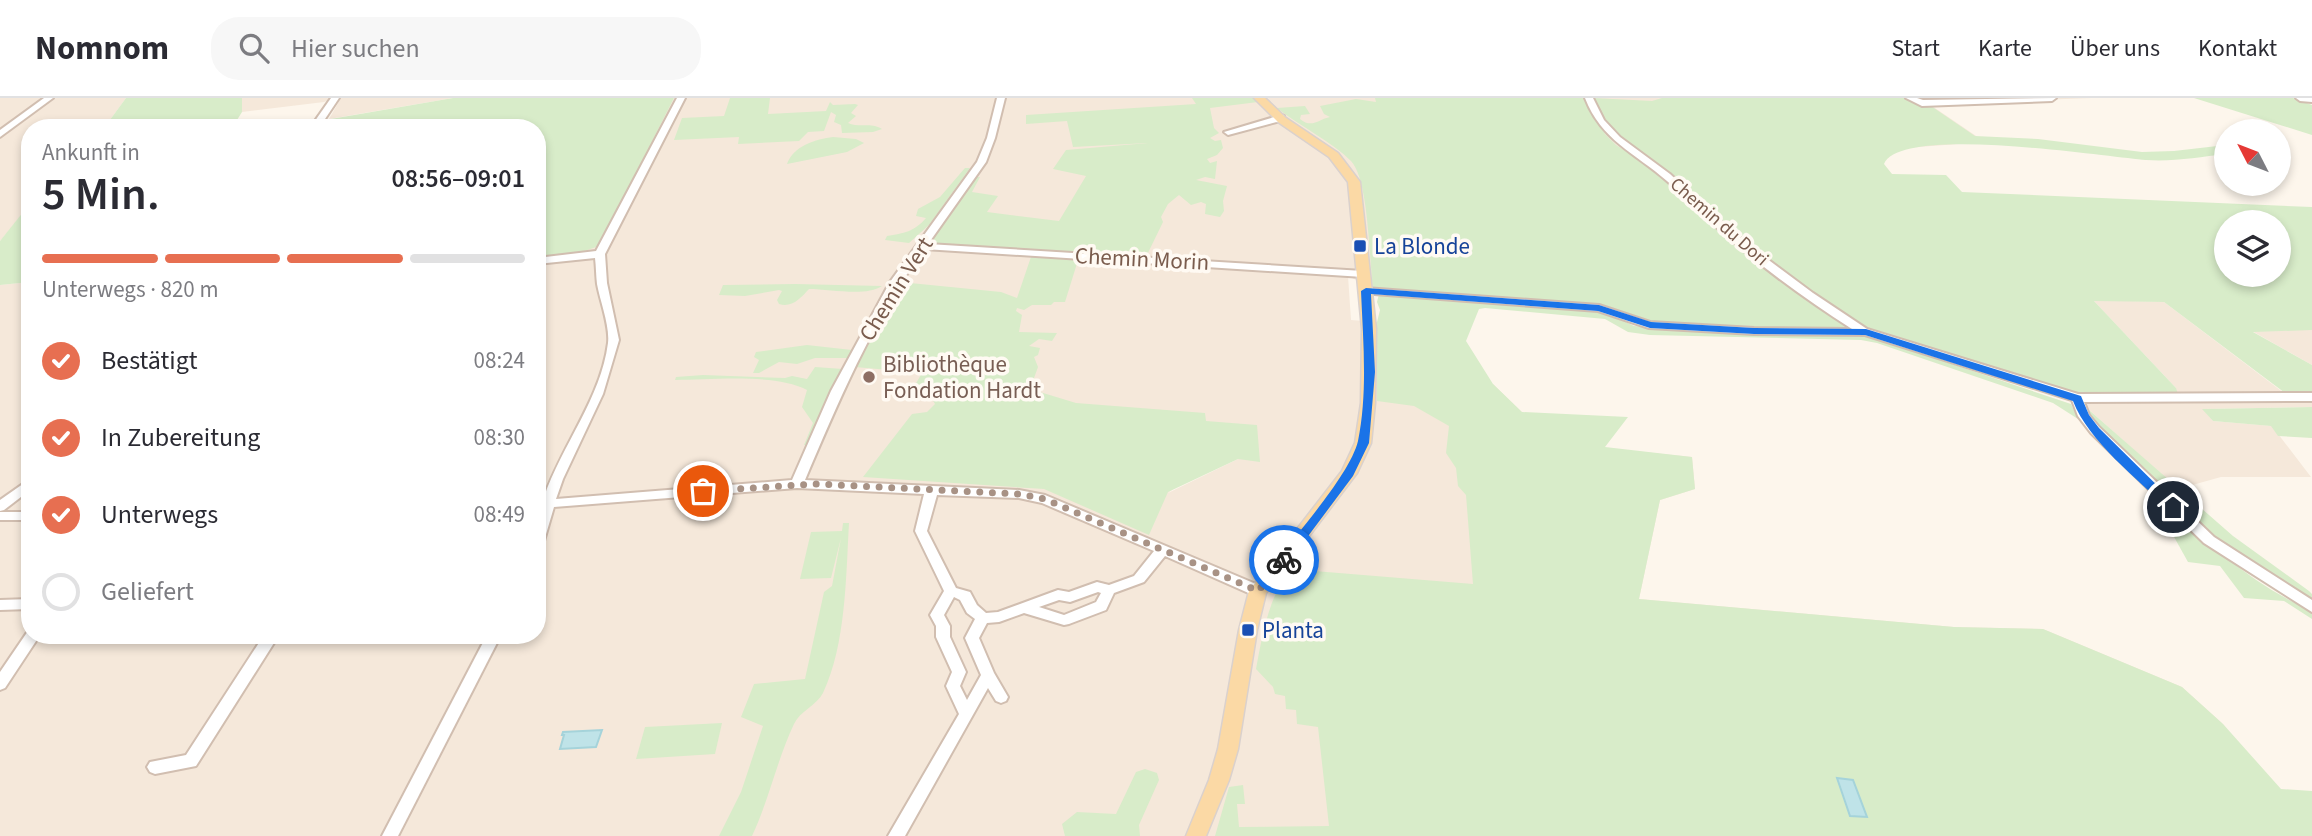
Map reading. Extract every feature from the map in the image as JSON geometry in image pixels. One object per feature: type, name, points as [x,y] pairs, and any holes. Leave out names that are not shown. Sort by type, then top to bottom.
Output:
[{"type":"main road","points":[[1196,836],[1215,791],[1228,749],[1248,630],[1258,591],[1310,525],[1359,453],[1366,427],[1369,329],[1357,191],[1350,174],[1329,149],[1281,118],[1259,98]]},
{"type":"street","points":[[0,134],[49,98]]},
{"type":"street","points":[[320,119],[335,98]]},
{"type":"street","points":[[546,496],[601,388],[614,344],[600,254],[681,98]]},
{"type":"street","name":"Chemin Vert","points":[[797,484],[837,391],[895,282],[981,162],[991,138],[1001,98]]},
{"type":"street","name":"Chemin du Dori","points":[[1589,98],[1608,132],[1620,144],[1657,169],[1724,230],[1810,298],[1866,332]]},
{"type":"street","points":[[1910,98],[1922,103],[2052,98]]},
{"type":"street","points":[[2300,98],[2312,99]]},
{"type":"street","points":[[1228,132],[1281,118]]},
{"type":"street","name":"Chemin Morin","points":[[920,246],[1363,274]]},
{"type":"street","points":[[546,260],[600,254]]},
{"type":"street","points":[[1366,291],[1599,308],[1650,325],[1742,331],[1866,332],[2077,398],[2312,397]]},
{"type":"street","points":[[2077,398],[2084,416],[2095,430],[2193,526],[2224,551],[2312,607]]},
{"type":"street","points":[[546,500],[556,503],[797,484],[1019,494],[1045,499],[1258,591]]},
{"type":"street","points":[[932,489],[921,531],[951,592],[964,596],[972,609],[983,618],[999,617],[1058,595],[1070,597],[1097,587],[1110,590],[1139,579],[1162,550]]},
{"type":"street","points":[[0,507],[21,490]]},
{"type":"street","points":[[0,516],[21,516]]},
{"type":"street","points":[[1024,608],[1064,620],[1101,606],[1110,590]]},
{"type":"street","points":[[951,592],[937,615],[943,626],[943,637],[959,671],[953,686],[967,714]]},
{"type":"street","points":[[0,605],[21,604]]},
{"type":"street","points":[[983,618],[972,638],[1000,697]]},
{"type":"street","points":[[0,684],[27,644]]},
{"type":"street","points":[[155,767],[191,761],[266,644]]},
{"type":"street","points":[[390,836],[489,644]]},
{"type":"street","points":[[896,836],[988,675]]},
{"type":"shaded area","points":[[0,98],[126,98],[111,119],[21,119],[21,216],[0,241]]},
{"type":"shaded area","points":[[242,98],[335,98],[324,102],[242,112]]},
{"type":"shaded area","points":[[341,98],[453,98],[329,119]]},
{"type":"shaded area","points":[[674,98],[2092,98],[1929,104],[1985,142],[1649,167],[1847,329],[1373,288],[1348,276],[1351,320],[1377,322],[1378,374],[1493,384],[1540,430],[1566,444],[1692,457],[1695,489],[1660,500],[1639,599],[1954,627],[2043,629],[2182,687],[2223,724],[2309,836],[0,836],[0,285],[21,283],[21,644],[546,644],[546,257],[573,255]],"holes":[[[1257,425],[1238,459],[1168,493]]]},
{"type":"shaded area","points":[[2093,300],[2164,302],[2284,393],[2312,392],[2312,407],[2203,409],[2213,421],[2272,426],[2311,477],[2221,477],[2178,489],[2069,392],[2097,395],[2176,388]]},
{"type":"shaded area","points":[[2312,330],[2312,365],[2252,331]]},
{"type":"green space","points":[[126,98],[242,98],[242,112],[238,119],[111,119]]},
{"type":"green space","points":[[453,98],[674,98],[599,246],[573,255],[546,257],[546,119],[331,119]]},
{"type":"green space","points":[[730,98],[770,98],[768,114],[826,111],[830,102],[833,105],[855,104],[858,105],[851,113],[856,116],[848,123],[882,129],[842,133],[841,125],[834,122],[836,115],[831,112],[824,131],[808,132],[799,141],[738,144],[739,137],[674,140],[682,118],[724,116]]},
{"type":"green space","points":[[1192,98],[1255,98],[1258,102],[1210,108],[1214,128],[1219,133],[1210,138],[1221,140],[1223,148],[1217,155],[1207,159],[1210,163],[1217,161],[1215,179],[1205,177],[1196,180],[1227,186],[1223,201],[1224,211],[1220,217],[1205,214],[1206,204],[1201,202],[1191,205],[1179,195],[1168,204],[1161,217],[1163,222],[1146,257],[928,244],[976,177],[980,177],[972,192],[998,196],[987,212],[1059,221],[1086,176],[1053,169],[1066,150],[1148,143],[1073,147],[1067,121],[1026,124],[1026,115],[1196,104]]},
{"type":"green space","points":[[1375,98],[1584,98],[1605,134],[1616,145],[1649,166],[1848,326],[1847,329],[1731,328],[1650,323],[1599,306],[1373,288],[1365,202],[1357,171],[1343,154],[1277,108],[1305,106],[1310,114],[1301,115],[1300,119],[1312,123],[1330,117],[1324,114],[1320,106],[1356,99],[1376,102]]},
{"type":"green space","points":[[1594,98],[1652,101],[1662,98],[1905,98],[1922,105],[1928,104],[1975,136],[2038,139],[2142,152],[2214,146],[2214,156],[2146,160],[2006,146],[1926,146],[1898,152],[1884,164],[1892,174],[1946,175],[1962,192],[2312,207],[2312,330],[2253,332],[2312,365],[2312,392],[2285,393],[2164,302],[2094,301],[2176,388],[2178,394],[2097,395],[2069,392],[1866,328],[1812,295],[1787,276],[1668,172],[1625,141],[1607,124]]},
{"type":"green space","points":[[2194,98],[2293,98],[2312,105],[2312,135],[2291,128],[2291,119],[2261,119]]},
{"type":"green space","points":[[833,137],[856,139],[864,143],[847,152],[787,164],[794,152],[800,148]]},
{"type":"green space","points":[[965,168],[970,168],[929,225],[909,243],[885,240],[887,236],[908,231],[922,223],[926,218],[916,216],[918,209],[940,197]]},
{"type":"green space","points":[[21,215],[21,283],[0,285],[0,241]]},
{"type":"green space","points":[[1032,254],[1079,257],[1065,302],[1032,305],[1024,310],[1017,308],[1016,311],[1022,315],[1019,332],[1057,333],[1052,341],[1039,339],[1029,346],[1040,348],[1038,355],[1034,357],[1038,367],[1030,389],[1076,403],[1205,413],[1206,421],[1257,425],[1260,462],[1238,459],[1168,492],[1149,535],[1044,489],[863,477],[912,414],[927,412],[935,404],[931,397],[920,395],[915,385],[922,373],[855,367],[900,282],[1001,292],[1017,298]]},
{"type":"green space","points":[[723,285],[882,286],[857,292],[809,289],[788,305],[779,304],[777,300],[782,291],[779,290],[745,296],[719,295]]},
{"type":"green space","points":[[1379,294],[1603,311],[1634,326],[1710,332],[1871,337],[2071,404],[2078,419],[2053,403],[1877,343],[1861,340],[1650,335],[1628,332],[1605,319],[1485,308],[1479,309],[1466,341],[1493,384],[1522,412],[1628,417],[1605,447],[1692,457],[1695,489],[1660,500],[1639,599],[1954,627],[2043,629],[2182,687],[2223,724],[2281,789],[2312,791],[2312,836],[1215,836],[1229,787],[1243,785],[1245,804],[1237,804],[1239,827],[1329,826],[1318,727],[1297,724],[1296,710],[1286,709],[1285,696],[1275,694],[1273,687],[1256,669],[1271,605],[1290,569],[1473,584],[1466,495],[1458,486],[1456,468],[1446,453],[1449,426],[1414,406],[1377,401]]},
{"type":"green space","points":[[807,345],[852,350],[848,358],[815,358],[797,364],[779,362],[759,373],[753,373],[759,360],[754,357],[756,352]]},
{"type":"green space","points":[[815,367],[843,369],[808,445],[804,445],[813,423],[802,407],[807,390],[761,379],[675,380],[676,377],[703,375],[792,376],[807,379]]},
{"type":"green space","points":[[2312,407],[2312,438],[2278,436],[2271,426],[2213,421],[2202,409]]},
{"type":"green space","points":[[2089,410],[2233,536],[2309,591],[2312,594],[2312,602],[2220,541],[2106,437],[2091,419]]},
{"type":"green space","points":[[2149,492],[2153,492],[2247,573],[2289,600],[2312,611],[2312,619],[2284,601],[2244,598],[2220,566],[2188,562]]},
{"type":"green space","points":[[843,523],[849,523],[846,587],[841,632],[831,674],[823,693],[794,724],[752,836],[719,836],[741,792],[763,726],[741,717],[754,684],[805,679],[824,592],[832,586],[841,538],[831,578],[800,579],[811,532],[842,531]]},
{"type":"green space","points":[[722,723],[715,754],[636,759],[645,727]]},
{"type":"green space","points":[[1145,769],[1157,773],[1159,780],[1139,825],[1140,836],[1065,836],[1062,824],[1077,812],[1116,814],[1136,772]]},
{"type":"water","points":[[602,730],[596,747],[560,749],[563,732]]},
{"type":"water","points":[[1837,778],[1853,780],[1867,817],[1850,816]]},
{"type":"way so far","points":[[703,491],[817,484],[1019,494],[1045,499],[1258,591],[1284,560]]},
{"type":"place","name":"La Blonde","points":[[1360,246]]},
{"type":"place","name":"Bibliothèque Fondation Hardt","points":[[869,377]]},
{"type":"place","name":"Planta","points":[[1248,630]]},
{"type":"route","points":[[1284,560],[1349,473],[1363,443],[1369,372],[1366,291],[1599,308],[1650,325],[1754,331],[1866,332],[2053,393],[2077,398],[2084,416],[2095,430],[2173,507]]}]
